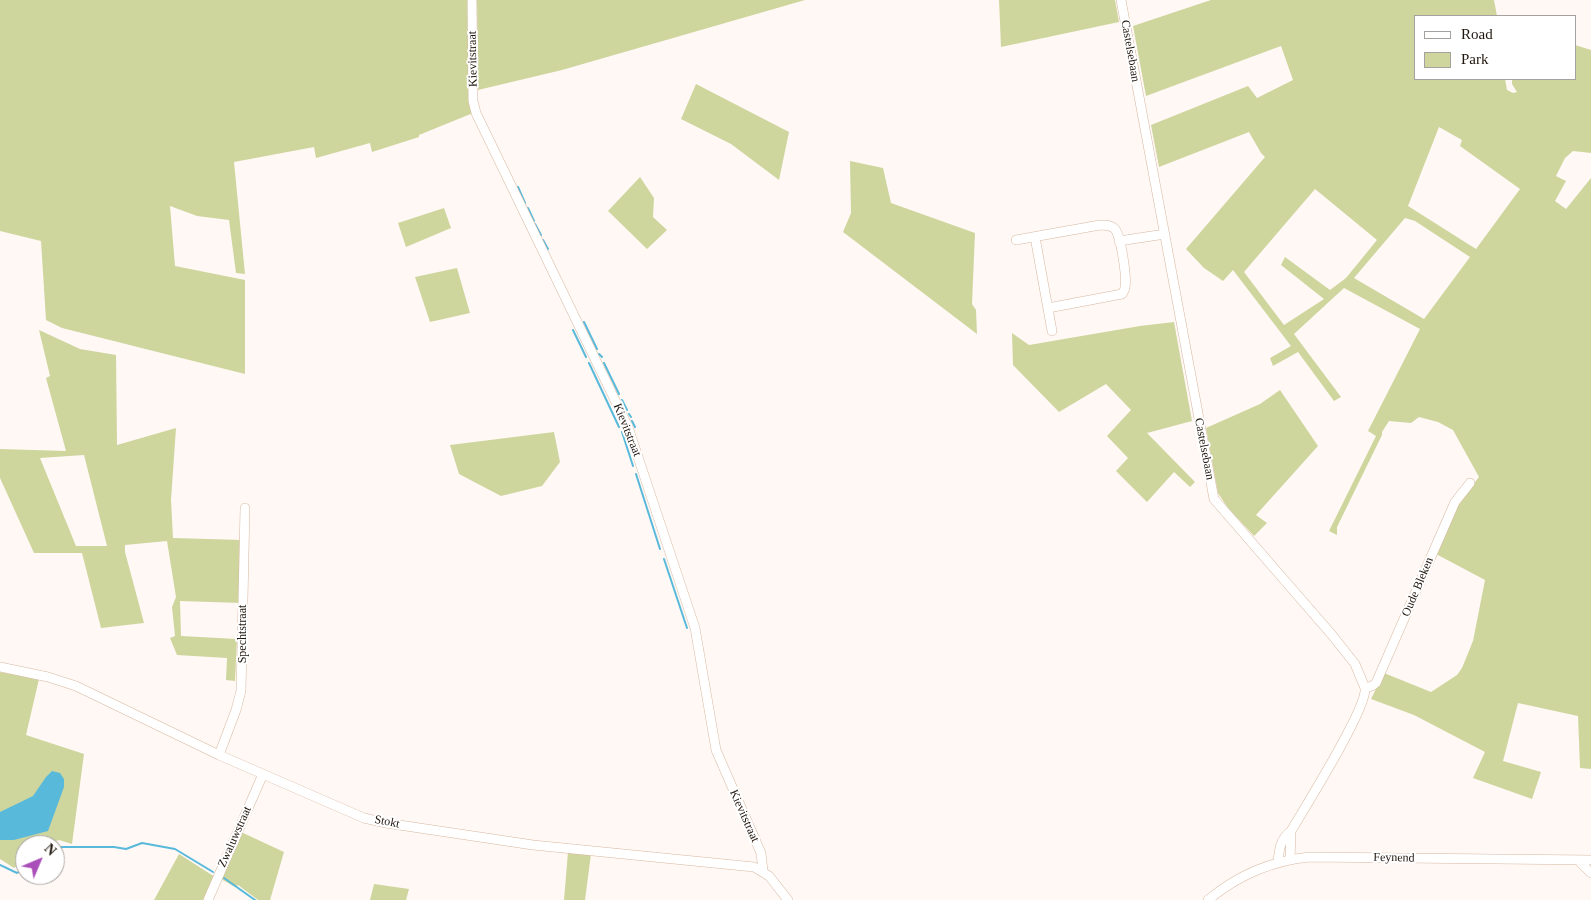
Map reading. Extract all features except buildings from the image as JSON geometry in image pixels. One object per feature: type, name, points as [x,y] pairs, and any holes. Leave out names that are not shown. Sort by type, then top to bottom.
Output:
[{"type":"street","name":"Kievitstraat","points":[[472,0],[473,101],[476,113],[628,427],[695,628],[716,750],[761,853],[763,871]]},
{"type":"street","name":"Castelsebaan","points":[[1121,0],[1214,499],[1338,642],[1355,664],[1365,688]]},
{"type":"street","points":[[1016,240],[1100,225],[1110,225],[1116,230],[1125,280],[1125,289],[1122,294],[1048,308]]},
{"type":"street","points":[[1119,241],[1164,234]]},
{"type":"street","points":[[1035,236],[1052,331]]},
{"type":"street","name":"Oude Bleken","points":[[1365,688],[1376,683],[1455,502],[1470,483]]},
{"type":"street","name":"Spechtstraat","points":[[219,755],[241,691],[245,508]]},
{"type":"street","name":"Stokt","points":[[0,668],[48,677],[76,686],[219,755],[364,818],[533,845],[754,867],[763,871]]},
{"type":"street","points":[[1278,863],[1281,843],[1284,837],[1291,831],[1316,789],[1363,704],[1365,688]]},
{"type":"street","name":"Zwaluwstraat","points":[[208,900],[263,774]]},
{"type":"street","points":[[1290,860],[1291,831]]},
{"type":"street","name":"Feynend","points":[[1208,900],[1239,878],[1261,868],[1309,857],[1591,860]]},
{"type":"street","points":[[1578,860],[1591,873]]},
{"type":"street","points":[[763,871],[780,888],[788,900]]},
{"type":"green space","points":[[0,0],[469,0],[473,113],[419,135],[419,137],[372,152],[370,143],[316,158],[314,147],[234,162],[245,274],[236,273],[229,220],[197,216],[170,206],[175,266],[245,280],[245,374],[62,328],[46,320],[41,241],[0,231]]},
{"type":"green space","points":[[477,0],[805,0],[562,70],[478,90]]},
{"type":"green space","points":[[999,0],[1115,0],[1119,22],[1001,47]]},
{"type":"green space","points":[[1211,0],[1494,0],[1497,15],[1414,15],[1414,80],[1505,80],[1507,90],[1513,93],[1517,92],[1512,84],[1512,80],[1576,80],[1576,45],[1591,50],[1591,153],[1573,151],[1565,158],[1556,176],[1566,181],[1555,201],[1566,209],[1591,178],[1591,769],[1580,768],[1578,716],[1518,703],[1503,761],[1541,772],[1532,799],[1473,778],[1485,752],[1414,715],[1371,699],[1384,673],[1431,692],[1457,675],[1462,668],[1473,641],[1485,580],[1436,554],[1460,501],[1479,477],[1453,430],[1438,422],[1419,417],[1411,423],[1389,421],[1337,527],[1337,535],[1329,531],[1376,436],[1368,431],[1420,329],[1344,288],[1294,334],[1341,397],[1334,401],[1298,352],[1273,366],[1270,358],[1291,346],[1233,270],[1223,281],[1204,268],[1186,249],[1265,157],[1249,132],[1159,167],[1151,125],[1248,86],[1257,98],[1293,80],[1281,46],[1146,96],[1133,26]],"holes":[[[1439,127],[1462,140],[1460,146],[1520,189],[1476,249],[1408,206]],[[1315,189],[1377,240],[1346,278],[1330,290],[1285,257],[1281,265],[1324,299],[1284,325],[1244,272]],[[1405,218],[1415,221],[1470,257],[1424,319],[1354,278]]]},
{"type":"green space","points":[[696,84],[789,132],[779,180],[731,144],[681,119]]},
{"type":"green space","points":[[850,161],[883,168],[891,203],[975,233],[972,304],[976,310],[977,334],[843,232],[851,213]]},
{"type":"green space","points":[[640,177],[654,198],[653,217],[667,230],[647,249],[608,211]]},
{"type":"green space","points":[[444,208],[451,228],[406,247],[398,223]]},
{"type":"green space","points":[[457,268],[470,313],[430,322],[415,277]]},
{"type":"green space","points":[[1174,322],[1192,421],[1147,433],[1195,482],[1190,487],[1174,472],[1147,502],[1116,471],[1128,458],[1107,436],[1131,410],[1106,384],[1059,412],[1013,365],[1012,333],[1029,345]]},
{"type":"green space","points":[[39,330],[80,349],[116,355],[117,445],[176,428],[171,500],[173,538],[242,540],[241,603],[180,601],[181,636],[237,639],[235,681],[226,680],[227,658],[177,655],[170,638],[175,636],[172,607],[176,597],[167,541],[125,545],[125,552],[144,623],[101,628],[82,553],[34,553],[0,478],[0,449],[66,451],[46,378],[50,376]],"holes":[[[84,455],[107,546],[76,546],[40,458]]]},
{"type":"green space","points":[[1280,390],[1318,446],[1256,515],[1267,523],[1254,536],[1228,508],[1218,493],[1206,428],[1260,404]]},
{"type":"green space","points":[[554,432],[560,462],[542,486],[501,496],[459,474],[450,445]]},
{"type":"green space","points":[[0,672],[39,679],[26,735],[84,754],[72,844],[65,842],[65,835],[15,835],[15,867],[0,859]]},
{"type":"green space","points":[[241,832],[284,852],[270,900],[258,900],[238,885],[235,887],[221,879]]},
{"type":"green space","points":[[568,852],[591,854],[585,900],[564,900]]},
{"type":"green space","points":[[179,854],[215,877],[204,900],[154,900]]},
{"type":"green space","points":[[374,884],[409,889],[406,900],[370,900]]},
{"type":"water","points":[[52,771],[60,773],[64,779],[64,787],[48,831],[33,835],[15,835],[14,840],[0,840],[0,812],[33,796]]},
{"type":"waterway","points":[[518,187],[525,203]]},
{"type":"waterway","points":[[528,208],[534,221]]},
{"type":"waterway","points":[[535,224],[541,235]]},
{"type":"waterway","points":[[543,240],[548,249]]},
{"type":"waterway","points":[[584,322],[597,349]]},
{"type":"waterway","points":[[573,330],[586,357]]},
{"type":"waterway","points":[[599,354],[602,357]]},
{"type":"waterway","points":[[589,363],[619,427]]},
{"type":"waterway","points":[[604,363],[619,394]]},
{"type":"waterway","points":[[622,400],[627,410]]},
{"type":"waterway","points":[[632,421],[635,427]]},
{"type":"waterway","points":[[622,432],[633,466]]},
{"type":"waterway","points":[[636,474],[660,549]]},
{"type":"waterway","points":[[664,559],[687,628]]},
{"type":"waterway","points":[[65,847],[114,847],[126,849],[142,843],[175,849],[213,872]]},
{"type":"waterway","points":[[0,865],[15,872]]},
{"type":"waterway","points":[[224,878],[255,900]]}]
